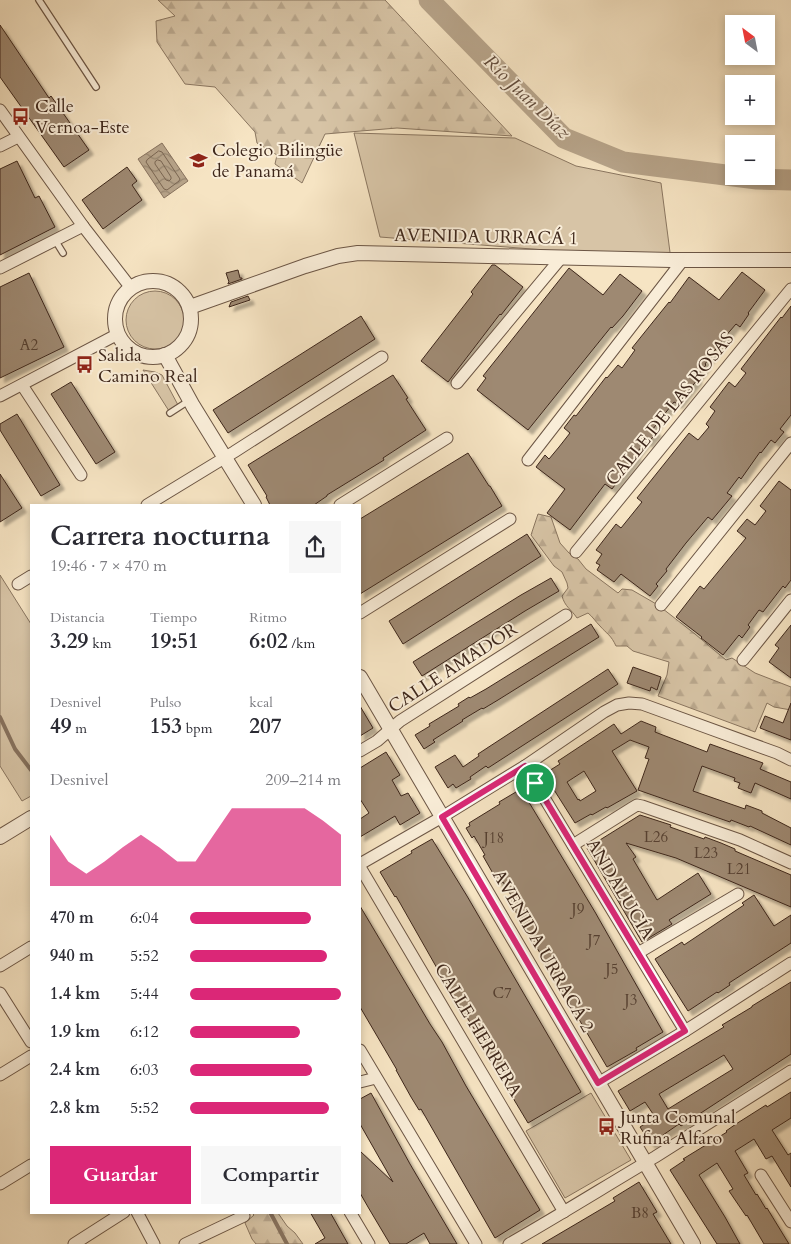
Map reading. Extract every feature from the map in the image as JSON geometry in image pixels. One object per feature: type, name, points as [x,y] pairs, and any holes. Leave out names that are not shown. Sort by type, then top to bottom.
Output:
[{"type":"street","points":[[0,110],[83,226],[131,288]]},
{"type":"street","points":[[0,146],[18,137]]},
{"type":"street","points":[[0,268],[83,226]]},
{"type":"street","name":"AVENIDA URRACÁ 1","points":[[190,307],[305,266],[338,256],[358,253],[683,260],[791,260]]},
{"type":"street","points":[[458,383],[562,258]]},
{"type":"street","points":[[528,460],[683,260]]},
{"type":"street","points":[[143,282],[166,283],[176,288],[184,296],[190,307],[192,319],[190,330],[176,350],[165,355],[154,357],[132,351],[118,334],[116,313],[119,303],[124,294],[143,282]]},
{"type":"street","name":"CALLE DE LAS ROSAS","points":[[576,552],[791,289]]},
{"type":"street","points":[[0,396],[118,334]]},
{"type":"street","points":[[165,355],[224,458],[253,504]]},
{"type":"street","points":[[149,504],[382,357]]},
{"type":"street","points":[[22,385],[81,475]]},
{"type":"street","points":[[342,504],[447,438]]},
{"type":"street","points":[[661,605],[791,443]]},
{"type":"street","points":[[361,613],[510,519]]},
{"type":"street","points":[[18,584],[30,577]]},
{"type":"street","points":[[743,660],[791,600]]},
{"type":"street","name":"CALLE AMADOR","points":[[361,750],[377,741],[400,721],[566,616]]},
{"type":"street","name":"AVENIDA URRACÁ 2","points":[[361,679],[693,1244]]},
{"type":"street","points":[[361,865],[525,766],[616,705],[642,704],[777,753],[791,760]]},
{"type":"street","name":"ANDALUCÍA","points":[[525,766],[685,1031]]},
{"type":"street","points":[[573,845],[637,805],[740,840],[791,863]]},
{"type":"street","points":[[0,837],[30,819]]},
{"type":"street","name":"CALLE HERRERA","points":[[361,868],[564,1212]]},
{"type":"street","points":[[638,953],[738,894]]},
{"type":"street","points":[[0,966],[30,948]]},
{"type":"street","points":[[598,1083],[685,1031],[791,963]]},
{"type":"street","points":[[0,993],[30,1040]]},
{"type":"street","points":[[361,1052],[476,1244]]},
{"type":"street","points":[[0,1076],[30,1057]]},
{"type":"street","points":[[509,1244],[645,1163],[791,1070]]},
{"type":"street","points":[[361,1082],[376,1078]]},
{"type":"street","points":[[0,1184],[30,1166]]},
{"type":"street","points":[[762,1175],[791,1222]]},
{"type":"street","points":[[74,1244],[121,1214]]},
{"type":"street","points":[[138,1214],[154,1244]]},
{"type":"street","points":[[351,1214],[369,1244]]},
{"type":"street","points":[[185,1244],[244,1216]]},
{"type":"lane","points":[[39,0],[96,87]]},
{"type":"lane","points":[[56,240],[62,253]]},
{"type":"lane","points":[[170,413],[190,400]]},
{"type":"green space","points":[[158,0],[385,0],[512,136],[397,128],[325,134],[302,183],[275,164],[277,155],[257,143],[255,132],[215,87],[185,84],[157,42],[156,21],[175,16]]},
{"type":"green space","points":[[354,133],[515,138],[576,166],[661,183],[671,260],[380,237]]},
{"type":"green space","points":[[149,291],[161,291],[176,299],[184,314],[184,326],[176,341],[161,349],[149,349],[134,341],[126,326],[126,314],[134,299]]},
{"type":"green space","points":[[143,370],[162,375],[178,405],[169,411]]},
{"type":"green space","points":[[538,514],[551,517],[560,543],[586,569],[618,593],[622,589],[632,590],[658,605],[726,660],[732,658],[755,673],[791,687],[791,710],[774,707],[767,703],[755,732],[658,696],[667,675],[669,662],[633,651],[627,646],[616,646],[611,637],[588,613],[577,618],[563,600],[562,596],[568,588],[562,572],[554,566],[531,535]]},
{"type":"green space","points":[[0,575],[30,622],[30,797],[22,801],[0,766]]},
{"type":"green space","points":[[591,1093],[631,1160],[565,1198],[526,1131]]},
{"type":"green space","points":[[279,1214],[303,1244],[256,1244],[245,1223],[254,1215]]},
{"type":"water","points":[[162,143],[188,181],[164,198],[138,159]]},
{"type":"building","points":[[0,25],[49,98],[51,96],[89,150],[64,167],[0,77]]},
{"type":"building","points":[[17,161],[35,198],[39,196],[55,227],[0,255],[0,169]]},
{"type":"building","points":[[127,167],[137,181],[132,185],[142,200],[103,229],[82,200]]},
{"type":"building","points":[[492,265],[495,265],[523,287],[448,382],[421,361],[473,294],[471,292]]},
{"type":"building","points":[[569,268],[603,295],[620,274],[642,291],[528,430],[477,390],[486,378],[483,376]]},
{"type":"building","points":[[238,270],[242,279],[228,284],[226,273]]},
{"type":"building","points":[[742,272],[765,290],[749,314],[740,327],[736,324],[724,338],[696,378],[698,379],[678,404],[674,402],[659,421],[653,429],[657,432],[648,443],[646,441],[612,489],[605,484],[570,530],[547,513],[565,489],[536,467],[545,455],[549,459],[559,447],[570,433],[564,428],[574,415],[576,416],[606,377],[618,365],[622,368],[635,350],[632,348],[689,277],[719,300]]},
{"type":"building","points":[[29,273],[64,347],[0,378],[0,287]]},
{"type":"building","points":[[248,296],[250,300],[229,307],[231,302]]},
{"type":"building","points":[[791,306],[791,415],[780,429],[784,432],[775,443],[771,440],[741,479],[739,477],[727,493],[732,496],[712,520],[708,517],[686,543],[666,569],[667,571],[656,584],[658,586],[650,596],[621,574],[614,582],[597,570],[600,565],[596,563],[602,554],[596,550],[616,524],[621,528],[642,502],[637,498],[689,433],[698,440],[709,427],[706,424],[715,411],[710,407],[729,382],[735,387],[746,373],[741,369]]},
{"type":"building","points":[[361,316],[375,339],[228,433],[213,410]]},
{"type":"building","points":[[393,375],[426,430],[383,458],[384,460],[315,504],[270,504],[267,496],[248,465]]},
{"type":"building","points":[[71,382],[115,452],[96,464],[51,394]]},
{"type":"building","points":[[17,414],[60,485],[41,496],[0,430],[0,424]]},
{"type":"building","points":[[468,453],[502,506],[361,593],[361,518]]},
{"type":"building","points":[[0,474],[22,508],[0,522]]},
{"type":"building","points":[[779,481],[791,490],[791,580],[785,588],[783,586],[763,612],[759,610],[748,625],[750,627],[742,638],[739,635],[723,655],[676,617],[700,586],[704,589],[746,538],[737,531],[747,519],[755,525],[766,511],[760,506]]},
{"type":"building","points":[[527,534],[541,556],[403,644],[389,621]]},
{"type":"building","points":[[551,578],[559,591],[422,676],[413,662]]},
{"type":"building","points":[[591,624],[599,637],[498,700],[462,720],[433,740],[435,742],[424,749],[415,735],[430,726],[429,724],[459,706],[458,704],[469,697],[486,689]]},
{"type":"building","points":[[791,625],[791,678],[769,662],[779,648],[775,645]]},
{"type":"building","points":[[633,667],[661,677],[657,690],[651,687],[650,691],[627,683]]},
{"type":"building","points":[[608,669],[618,684],[488,768],[486,766],[470,777],[471,779],[456,788],[453,784],[448,788],[435,767],[455,755],[463,767],[479,756],[478,754]]},
{"type":"building","points":[[791,703],[791,740],[760,728],[765,716],[783,723]]},
{"type":"building","points":[[361,708],[373,728],[361,735]]},
{"type":"building","points":[[641,721],[656,727],[655,732],[707,752],[710,744],[763,763],[760,769],[791,782],[791,799],[755,783],[751,793],[738,788],[740,783],[734,781],[735,778],[702,766],[693,791],[745,809],[746,805],[762,811],[762,813],[791,828],[791,845],[750,826],[731,820],[730,822],[638,790],[649,759],[645,758],[649,747],[630,740],[612,751],[637,791],[575,823],[544,774],[560,764],[558,761],[614,724],[621,734]],"holes":[[[584,771],[596,791],[580,801],[567,782]]]},
{"type":"building","points":[[386,752],[400,775],[392,780],[401,796],[408,793],[420,813],[400,825],[395,816],[361,836],[361,818],[369,813],[361,801],[361,767]]},
{"type":"building","points":[[521,789],[595,912],[663,1032],[607,1067],[510,902],[514,900],[503,882],[499,884],[474,836],[472,838],[466,828],[470,826],[469,823]]},
{"type":"building","points":[[640,815],[671,825],[670,827],[704,839],[705,837],[721,843],[791,875],[791,907],[676,858],[626,843],[636,857],[633,859],[657,900],[698,873],[711,894],[669,920],[672,924],[642,942],[587,848]]},
{"type":"building","points":[[432,839],[581,1092],[528,1123],[396,896],[380,872]]},
{"type":"building","points":[[754,895],[774,926],[791,915],[791,943],[729,983],[730,985],[718,993],[688,1011],[655,959],[682,942],[684,945],[744,905],[742,903]]},
{"type":"building","points":[[361,908],[540,1210],[495,1238],[421,1109],[419,1110],[411,1097],[361,1009]]},
{"type":"building","points":[[791,982],[791,1054],[681,1126],[679,1124],[651,1144],[640,1127],[655,1117],[645,1102],[630,1111],[618,1091],[724,1027],[722,1025]],"holes":[[[724,1055],[733,1069],[668,1109],[659,1094]]]},
{"type":"building","points":[[791,1092],[791,1118],[772,1130],[788,1155],[791,1153],[791,1187],[772,1156],[766,1159],[754,1139],[735,1151],[748,1173],[744,1175],[789,1244],[764,1244],[747,1215],[729,1191],[733,1189],[717,1163],[699,1175],[740,1244],[717,1244],[670,1170],[685,1160],[683,1159],[727,1132],[736,1124]]},
{"type":"building","points":[[371,1093],[457,1244],[430,1244],[424,1233],[406,1244],[390,1244],[361,1195],[361,1152],[393,1182],[361,1126],[361,1098]]},
{"type":"building","points":[[639,1182],[657,1212],[653,1214],[671,1244],[542,1244],[615,1201],[613,1198]]},
{"type":"building","points":[[311,1214],[331,1214],[348,1244],[315,1244],[325,1238]]},
{"type":"waterway","name":"Río Juan Díaz","points":[[429,0],[564,138],[623,162],[757,179],[791,180]]},
{"type":"waterway","points":[[0,717],[15,749],[30,769]]},
{"type":"waterway","points":[[271,1214],[287,1244]]},
{"type":"place","name":"Calle Vernoa-Este","points":[[21,116]]},
{"type":"place","name":"Colegio Bilingüe de Panamá","points":[[198,160]]},
{"type":"place","name":"Salida Camino Real","points":[[84,365]]},
{"type":"place","name":"Junta Comunal Rufina Alfaro","points":[[606,1127]]},
{"type":"route","points":[[525,766],[535,783],[685,1031],[598,1083],[442,817],[525,766]]}]
